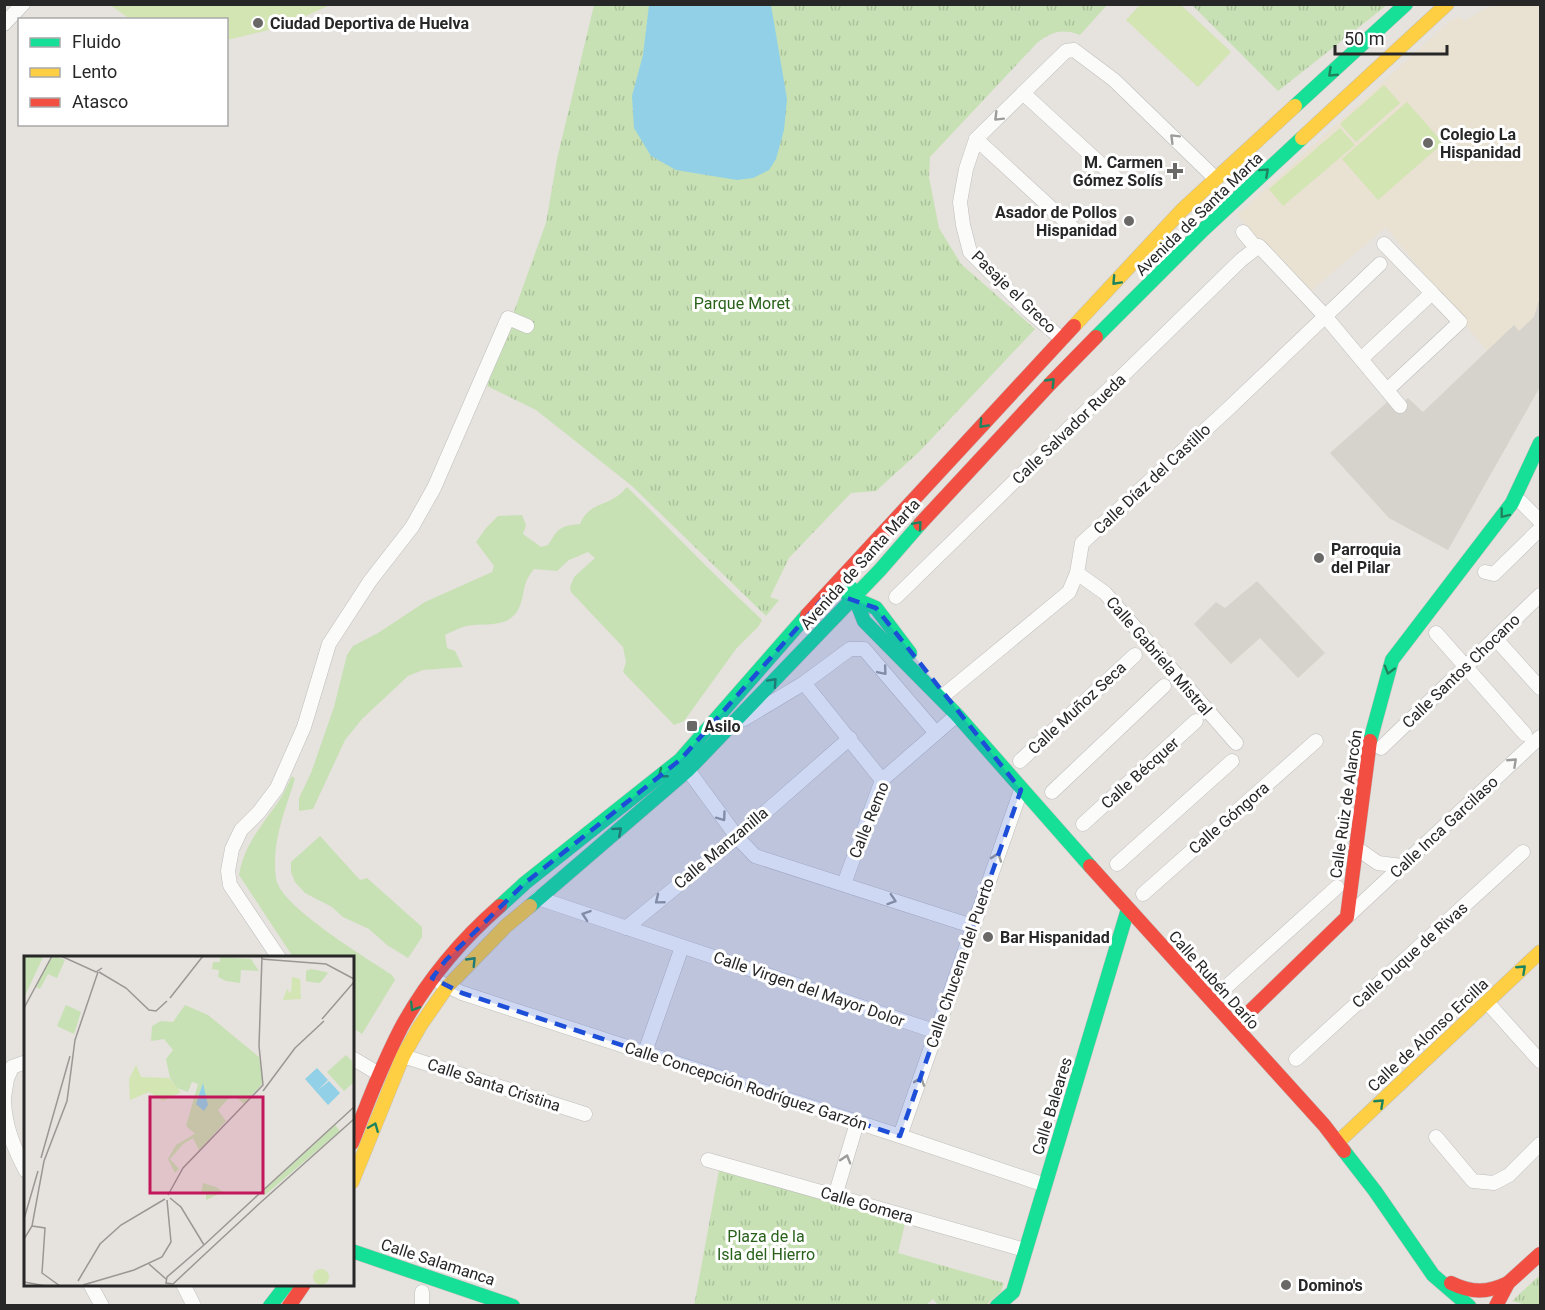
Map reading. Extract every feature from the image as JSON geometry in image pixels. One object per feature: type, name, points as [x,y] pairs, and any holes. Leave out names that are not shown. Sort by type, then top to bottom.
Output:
[{"type":"main road","name":"Avenida de Santa Marta","points":[[354,1177],[403,1056],[447,987],[506,926],[684,765],[845,572],[1182,210],[1406,4]]},
{"type":"main road","name":"Avenida de Santa Marta","points":[[354,1138],[379,1074],[402,1026],[446,960],[494,911],[525,884],[731,727],[880,570],[937,504],[1050,384],[1203,230],[1448,4]]},
{"type":"main road","name":"Calle Ruiz de Alarcón","points":[[1347,917],[1371,733],[1392,660],[1512,503],[1540,444]]},
{"type":"main road","points":[[876,608],[880,570]]},
{"type":"main road","name":"Calle Rubén Darío","points":[[845,572],[864,621],[957,715]]},
{"type":"main road","name":"Calle Rubén Darío","points":[[829,592],[854,597],[876,608],[957,715],[1021,790],[1324,1125],[1375,1191],[1435,1277],[1469,1305]]},
{"type":"main road","points":[[827,625],[864,621]]},
{"type":"main road","points":[[525,884],[538,898]]},
{"type":"main road","name":"Calle Baleares","points":[[997,1305],[1013,1292],[1128,909]]},
{"type":"main road","points":[[1235,1026],[1347,917]]},
{"type":"main road","name":"Calle de Alonso Ercilla","points":[[1337,1143],[1540,952]]},
{"type":"main road","name":"Calle Salamanca","points":[[354,1252],[513,1305]]},
{"type":"main road","points":[[1435,1277],[1476,1293],[1489,1292],[1508,1283],[1540,1254]]},
{"type":"main road","name":"Calle Rubén Darío","points":[[1435,1277],[1440,1297]]},
{"type":"main road","points":[[1496,1305],[1508,1283]]},
{"type":"main road","points":[[270,1305],[285,1286]]},
{"type":"main road","points":[[289,1305],[303,1286]]},
{"type":"street","points":[[4,24],[22,4]]},
{"type":"street","name":"Pasaje el Greco","points":[[1062,339],[1029,311],[970,252],[960,202],[966,169],[976,139],[1066,51],[1074,50],[1104,65],[1130,95],[1216,179]]},
{"type":"street","points":[[1023,93],[1118,180]]},
{"type":"street","points":[[976,139],[1075,230]]},
{"type":"street","points":[[1243,232],[1256,248],[1259,246],[1325,316],[1400,406]]},
{"type":"street","points":[[1384,244],[1460,322],[1387,390]]},
{"type":"street","name":"Calle Salvador Rueda","points":[[896,597],[1241,260],[1256,248]]},
{"type":"street","name":"Calle Díaz del Castillo","points":[[943,696],[1069,592],[1077,573],[1082,543],[1227,410],[1380,264]]},
{"type":"street","points":[[1361,359],[1432,293]]},
{"type":"street","points":[[278,956],[230,885],[228,871],[232,849],[241,830],[260,812],[277,788],[304,727],[328,644],[370,581],[412,528],[434,488],[508,318],[527,326]]},
{"type":"street","points":[[1521,502],[1540,521]]},
{"type":"street","points":[[1485,572],[1494,574],[1540,529]]},
{"type":"street","name":"Calle Gabriela Mistral","points":[[1077,573],[1105,593],[1236,743]]},
{"type":"street","name":"Calle Santos Chocano","points":[[1381,748],[1540,595]]},
{"type":"street","points":[[1436,633],[1525,734]]},
{"type":"street","points":[[1495,638],[1540,688]]},
{"type":"street","points":[[731,727],[804,683],[850,649],[864,649],[936,733]]},
{"type":"street","name":"Calle Muñoz Seca","points":[[1020,761],[1135,655]]},
{"type":"street","points":[[804,683],[882,780]]},
{"type":"street","points":[[1052,792],[1164,686]]},
{"type":"street","name":"Calle Remo","points":[[844,884],[882,780],[957,715]]},
{"type":"street","name":"Calle Bécquer","points":[[1083,824],[1196,721]]},
{"type":"street","name":"Calle Inca Garcilaso","points":[[1347,917],[1540,737]]},
{"type":"street","name":"Calle Manzanilla","points":[[626,928],[737,837],[814,767],[850,738]]},
{"type":"street","name":"Calle Góngora","points":[[1143,894],[1316,741]]},
{"type":"street","points":[[1117,864],[1232,761]]},
{"type":"street","points":[[684,765],[737,837],[755,856],[972,926]]},
{"type":"street","name":"Calle Chucena del Puerto","points":[[900,1136],[1021,790]]},
{"type":"street","points":[[1355,847],[1378,863],[1402,866]]},
{"type":"street","name":"Calle Duque de Rivas","points":[[1296,1059],[1523,852]]},
{"type":"street","points":[[1225,988],[1337,887]]},
{"type":"street","name":"Calle Virgen del Mayor Dolor","points":[[538,898],[937,1032]]},
{"type":"street","points":[[645,1052],[682,947]]},
{"type":"street","name":"Calle Concepción Rodríguez Garzón","points":[[432,978],[447,987],[1045,1185]]},
{"type":"street","points":[[1487,1002],[1540,1060]]},
{"type":"street","name":"Calle Santa Cristina","points":[[403,1056],[585,1114]]},
{"type":"street","points":[[354,1059],[379,1074]]},
{"type":"street","points":[[24,1063],[12,1067],[7,1079],[4,1099],[5,1120],[12,1157],[24,1169]]},
{"type":"street","points":[[835,1196],[857,1123]]},
{"type":"street","points":[[1436,1137],[1473,1180],[1494,1183],[1509,1174],[1540,1144]]},
{"type":"street","name":"Calle Gomera","points":[[708,1160],[1025,1250]]},
{"type":"street","points":[[91,1286],[102,1305]]},
{"type":"street","points":[[184,1286],[194,1305]]},
{"type":"highlighted area","points":[[829,592],[876,608],[1021,790],[900,1136],[462,993],[432,978],[446,960],[525,883],[680,760]]},
{"type":"shaded area","name":"Colegio La Hispanidad","points":[[1492,5],[1540,5],[1540,297],[1534,317],[1519,331],[1513,325],[1487,351],[1386,227],[1307,294],[1237,215],[1450,21],[1459,17],[1464,21]]},
{"type":"shaded area","points":[[1540,297],[1540,387],[1448,550],[1389,518],[1330,453],[1393,397],[1400,405],[1408,398],[1423,412],[1514,325],[1519,331],[1534,317]]},
{"type":"shaded area","points":[[1257,581],[1325,653],[1298,678],[1260,638],[1231,664],[1194,624],[1216,602],[1225,608]]},
{"type":"green space","name":"Ciudad Deportiva de Huelva","points":[[110,5],[330,5],[281,27],[228,40],[228,18],[129,18]]},
{"type":"green space","name":"Parque Moret","points":[[594,5],[1107,5],[1080,35],[1057,32],[1037,43],[930,157],[929,177],[939,228],[961,264],[1035,329],[919,452],[876,491],[851,493],[789,558],[770,597],[779,600],[766,616],[632,486],[536,410],[487,386],[546,223],[557,159]]},
{"type":"green space","points":[[1140,5],[1181,5],[1231,52],[1198,87],[1126,20]]},
{"type":"green space","points":[[1192,5],[1387,5],[1278,91]]},
{"type":"green space","points":[[1384,85],[1400,103],[1356,142],[1340,124]]},
{"type":"green space","points":[[1407,102],[1443,143],[1378,200],[1342,159]]},
{"type":"green space","points":[[1340,128],[1355,145],[1283,206],[1269,189]]},
{"type":"green space","points":[[627,487],[762,620],[736,649],[684,721],[674,725],[623,672],[626,662],[623,647],[571,592],[570,587],[574,577],[595,558],[588,552],[569,560],[557,571],[534,569],[525,584],[519,608],[508,620],[494,624],[470,625],[445,635],[447,648],[455,651],[463,667],[423,670],[408,676],[362,719],[345,740],[313,809],[299,811],[299,798],[311,773],[334,707],[347,655],[353,646],[378,633],[425,602],[492,572],[494,566],[476,542],[498,516],[522,515],[526,525],[523,534],[541,547],[548,545],[560,529],[580,524],[587,513],[617,496]]},
{"type":"green space","points":[[292,776],[295,779],[275,852],[276,878],[281,890],[307,917],[392,975],[395,980],[362,1034],[354,1029],[354,956],[292,956],[239,875],[249,845],[279,801]]},
{"type":"green space","points":[[320,836],[360,880],[367,878],[422,927],[422,937],[408,958],[387,945],[369,929],[343,917],[332,907],[305,893],[295,882],[291,872],[291,862]]},
{"type":"green space","name":"Plaza de la Isla del Hierro","points":[[719,1170],[905,1223],[898,1253],[1004,1283],[1001,1292],[986,1305],[938,1305],[933,1299],[925,1306],[694,1306]]},
{"type":"green space","points":[[1540,1275],[1540,1305],[1527,1305],[1512,1301]]},
{"type":"water","points":[[649,5],[771,5],[787,99],[784,130],[776,159],[769,170],[753,178],[737,180],[676,170],[651,156],[634,128],[632,96],[643,55]]},
{"type":"traffic: fast","points":[[1295,106],[1406,4]]},
{"type":"traffic: fast","points":[[1096,337],[1203,230],[1302,138]]},
{"type":"traffic: fast","points":[[1370,741],[1392,660],[1512,503],[1540,443]]},
{"type":"traffic: fast","points":[[530,906],[688,770],[880,570],[920,524]]},
{"type":"traffic: fast","points":[[851,588],[864,621],[957,715],[1090,866]]},
{"type":"traffic: fast","points":[[848,596],[876,608],[910,653]]},
{"type":"traffic: fast","points":[[500,906],[525,883],[680,760],[807,615]]},
{"type":"traffic: fast","points":[[997,1306],[1013,1292],[1128,909]]},
{"type":"traffic: fast","points":[[1344,1151],[1375,1191],[1433,1275],[1469,1306]]},
{"type":"traffic: fast","points":[[354,1252],[513,1306]]},
{"type":"traffic: fast","points":[[270,1306],[285,1286]]},
{"type":"traffic: slow","points":[[1302,138],[1447,4]]},
{"type":"traffic: slow","points":[[1074,326],[1182,210],[1295,106]]},
{"type":"traffic: slow","points":[[354,1177],[403,1056],[420,1026],[447,987],[506,926],[530,906]]},
{"type":"traffic: slow","points":[[1337,1143],[1540,952]]},
{"type":"traffic: jam","points":[[807,615],[1074,326]]},
{"type":"traffic: jam","points":[[920,524],[1096,337]]},
{"type":"traffic: jam","points":[[1235,1026],[1347,917],[1370,741]]},
{"type":"traffic: jam","points":[[1090,866],[1324,1125],[1344,1151]]},
{"type":"traffic: jam","points":[[354,1138],[387,1056],[411,1011],[445,963],[500,906]]},
{"type":"traffic: jam","points":[[1496,1306],[1508,1283],[1540,1254]]},
{"type":"traffic: jam","points":[[1451,1283],[1473,1290],[1493,1289],[1508,1283]]},
{"type":"traffic: jam","points":[[289,1306],[303,1286]]},
{"type":"place","name":"Ciudad Deportiva de Huelva","points":[[258,23]]},
{"type":"place","name":"Colegio La Hispanidad","points":[[1428,143]]},
{"type":"place","name":"M. Carmen Gómez Solís","points":[[1175,171]]},
{"type":"place","name":"Asador de Pollos Hispanidad","points":[[1129,221]]},
{"type":"place","name":"Parroquia del Pilar","points":[[1319,558]]},
{"type":"place","name":"Asilo","points":[[692,726]]},
{"type":"place","name":"Bar Hispanidad","points":[[988,937]]},
{"type":"place","name":"Domino's","points":[[1286,1285]]}]
